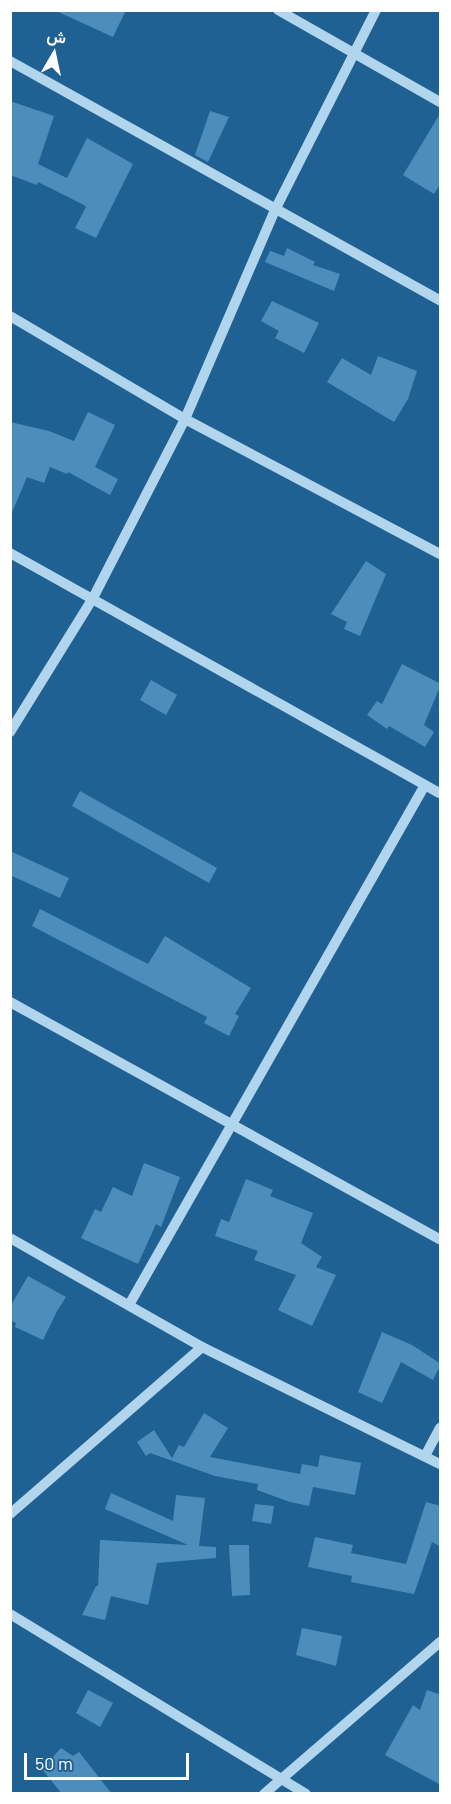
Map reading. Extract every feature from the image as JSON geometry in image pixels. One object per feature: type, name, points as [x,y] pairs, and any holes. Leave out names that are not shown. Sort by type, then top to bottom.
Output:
[{"type":"street","points":[[278,10],[441,102]]},
{"type":"street","points":[[10,732],[93,598],[185,419],[275,210],[376,10]]},
{"type":"street","points":[[10,61],[441,300]]},
{"type":"street","points":[[10,316],[185,419],[441,554]]},
{"type":"street","points":[[10,554],[93,598],[441,794]]},
{"type":"street","points":[[129,1305],[425,785]]},
{"type":"street","points":[[10,1002],[441,1239]]},
{"type":"street","points":[[10,1238],[202,1347],[441,1464]]},
{"type":"street","points":[[10,1514],[202,1347]]},
{"type":"street","points":[[425,1456],[441,1428]]},
{"type":"street","points":[[10,1614],[306,1794]]},
{"type":"street","points":[[264,1794],[441,1642]]},
{"type":"building","points":[[54,10],[126,10],[113,37]]},
{"type":"building","points":[[10,101],[54,116],[38,164],[67,178],[87,138],[133,164],[96,238],[75,228],[86,207],[84,205],[38,182],[37,185],[10,175]]},
{"type":"building","points":[[210,111],[229,117],[208,162],[195,155]]},
{"type":"building","points":[[441,112],[441,183],[434,194],[403,175]]},
{"type":"building","points":[[287,248],[315,262],[313,265],[340,274],[334,291],[265,262],[270,251],[284,256]]},
{"type":"building","points":[[272,301],[319,323],[304,353],[275,338],[279,331],[261,321]]},
{"type":"building","points":[[378,356],[417,371],[408,399],[394,422],[327,382],[342,358],[371,375]]},
{"type":"building","points":[[88,412],[115,425],[95,467],[118,479],[110,495],[68,472],[67,474],[50,467],[44,483],[27,477],[10,517],[10,422],[49,431],[74,441]]},
{"type":"building","points":[[366,561],[386,574],[360,636],[344,629],[347,622],[331,614]]},
{"type":"building","points":[[402,664],[441,684],[424,725],[434,732],[425,747],[389,726],[387,729],[367,715],[377,701],[382,704]]},
{"type":"building","points":[[151,680],[177,695],[166,715],[140,700]]},
{"type":"building","points":[[80,791],[217,868],[209,883],[72,806]]},
{"type":"building","points":[[10,851],[69,878],[60,898],[10,875]]},
{"type":"building","points":[[40,909],[148,964],[165,936],[251,988],[235,1014],[239,1016],[229,1036],[204,1023],[207,1017],[32,926]]},
{"type":"building","points":[[144,1163],[180,1177],[161,1227],[156,1224],[138,1264],[81,1238],[95,1209],[101,1212],[113,1187],[132,1196]]},
{"type":"building","points":[[246,1179],[273,1190],[270,1196],[313,1213],[301,1243],[322,1257],[316,1267],[336,1275],[312,1326],[278,1310],[296,1275],[254,1260],[258,1251],[215,1236],[221,1219],[229,1222]]},
{"type":"building","points":[[28,1276],[66,1297],[43,1340],[15,1327],[16,1323],[10,1320],[10,1307]]},
{"type":"building","points":[[382,1332],[412,1345],[441,1364],[433,1380],[401,1362],[382,1403],[358,1392]]},
{"type":"building","points":[[204,1413],[228,1428],[210,1457],[300,1474],[302,1464],[318,1467],[320,1455],[361,1463],[355,1495],[313,1487],[309,1506],[290,1502],[257,1490],[258,1484],[215,1476],[150,1453],[146,1456],[137,1442],[154,1430],[172,1458],[179,1445],[184,1447]]},
{"type":"building","points":[[111,1493],[173,1521],[176,1495],[205,1498],[199,1546],[216,1547],[216,1558],[157,1563],[148,1605],[111,1596],[105,1620],[82,1615],[98,1586],[100,1540],[188,1545],[105,1509]]},
{"type":"building","points":[[426,1502],[441,1506],[441,1547],[432,1542],[414,1594],[351,1582],[352,1576],[308,1567],[315,1537],[353,1545],[351,1553],[406,1564]]},
{"type":"building","points":[[255,1504],[274,1506],[271,1524],[252,1521]]},
{"type":"building","points":[[229,1545],[249,1545],[250,1595],[232,1596]]},
{"type":"building","points":[[302,1628],[342,1636],[336,1666],[296,1655]]},
{"type":"building","points":[[88,1690],[113,1703],[100,1727],[76,1713]]},
{"type":"building","points":[[427,1690],[441,1695],[441,1785],[385,1755],[413,1705],[420,1710]]},
{"type":"building","points":[[61,1748],[73,1756],[79,1752],[112,1794],[62,1794],[42,1769]]}]
